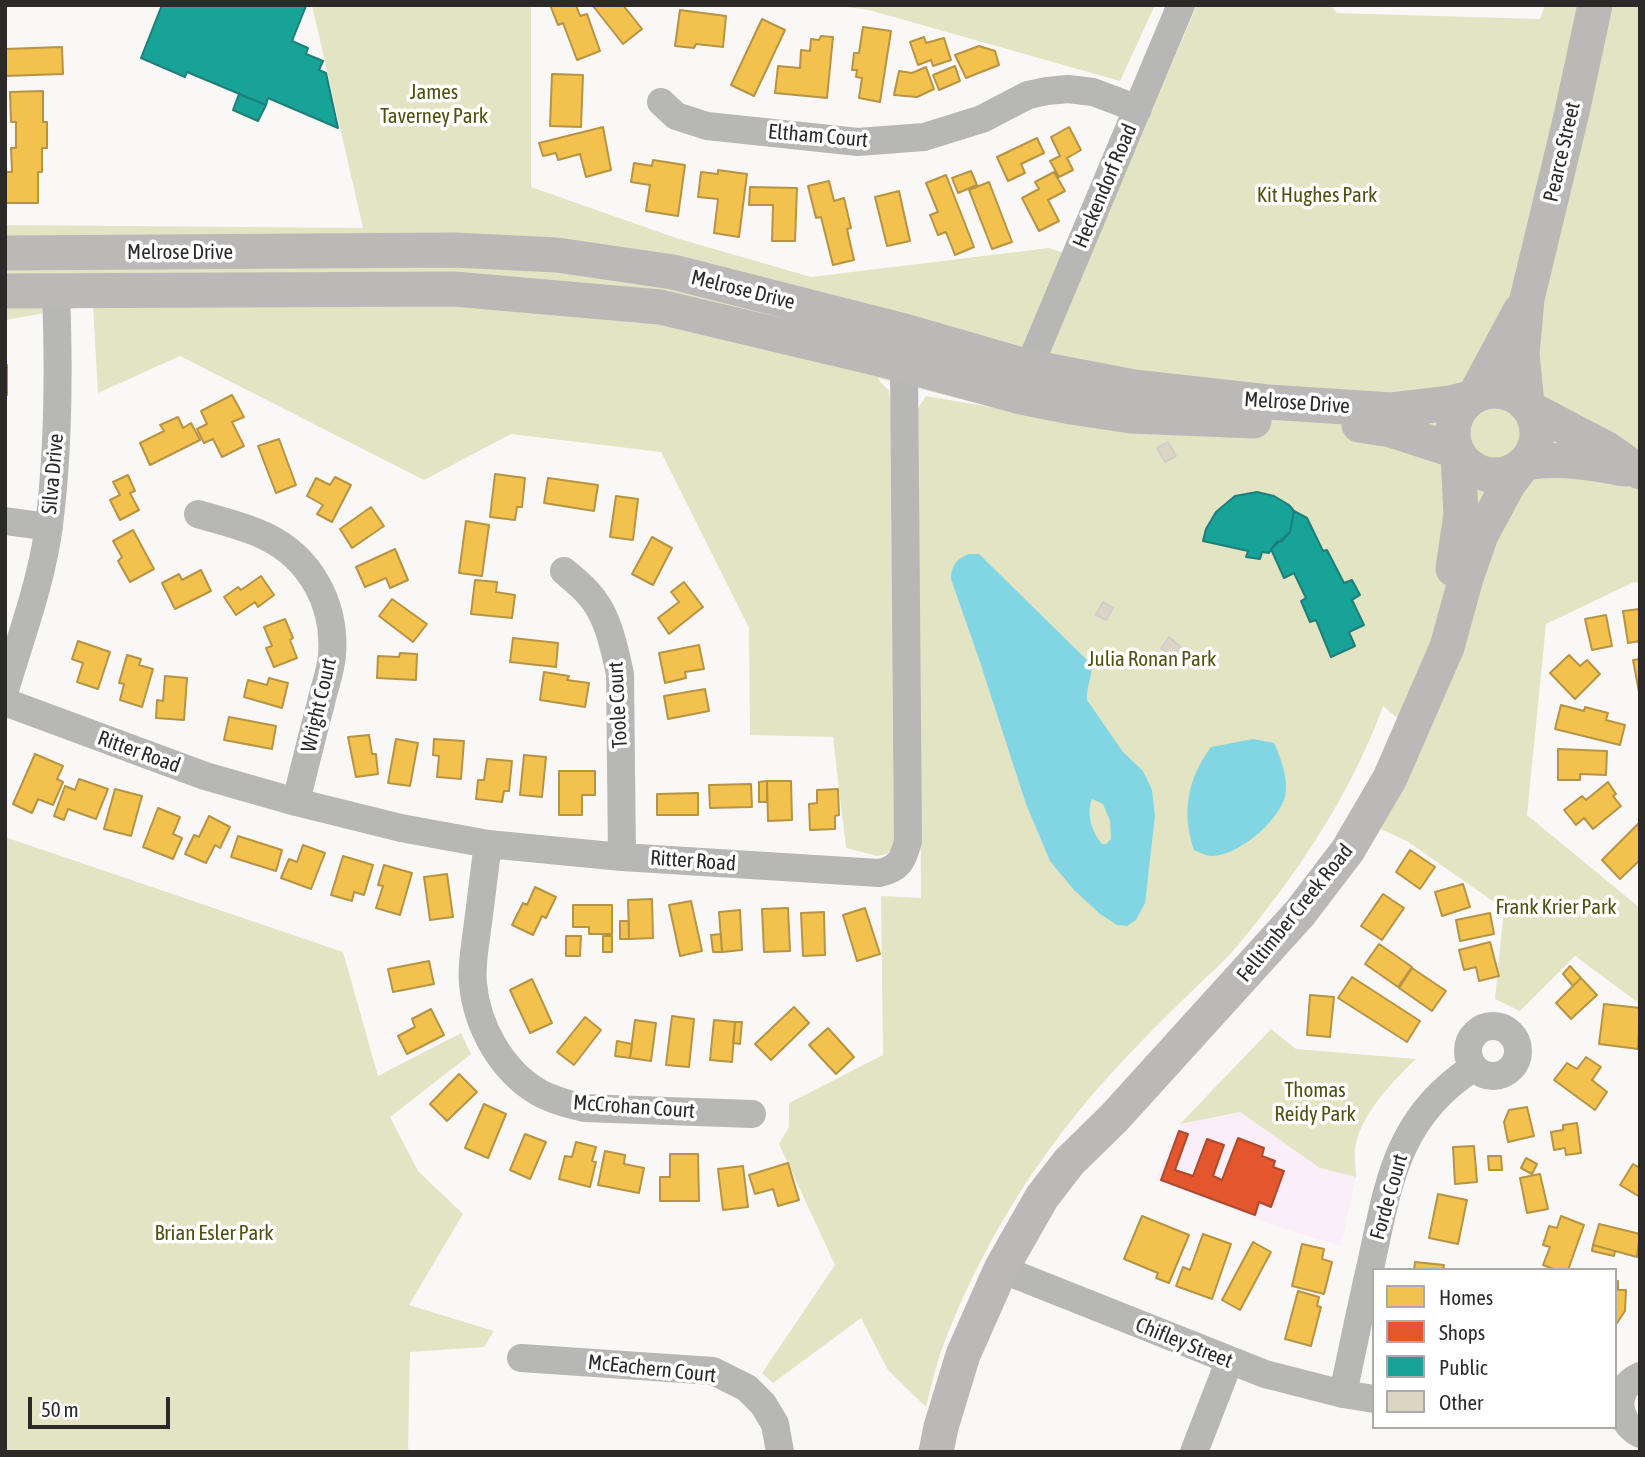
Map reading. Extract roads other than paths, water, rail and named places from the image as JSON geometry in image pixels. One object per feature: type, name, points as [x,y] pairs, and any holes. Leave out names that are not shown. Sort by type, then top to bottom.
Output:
[{"type":"main road","name":"Pearce Street","points":[[1528,406],[1522,354],[1527,299],[1595,5]]},
{"type":"main road","name":"Melrose Drive","points":[[5,253],[454,250],[557,255],[673,272],[906,349],[1025,382],[1131,416],[1356,425],[1391,430],[1457,453]]},
{"type":"main road","name":"Silva Drive","points":[[56,253],[56,291]]},
{"type":"main road","name":"Melrose Drive","points":[[5,291],[454,289],[660,307],[906,349]]},
{"type":"main road","name":"Pearce Street","points":[[1473,397],[1527,299]]},
{"type":"main road","name":"Melrose Drive","points":[[1025,382],[1134,387],[1268,402],[1403,410],[1473,397]]},
{"type":"main road","points":[[1489,391],[1502,391],[1516,396],[1528,406],[1607,449],[1639,472],[1577,461],[1541,460],[1509,473],[1494,476],[1480,473],[1468,466],[1457,453],[1453,428],[1456,416],[1473,397],[1489,391]]},
{"type":"main road","points":[[1524,465],[1537,442],[1538,430],[1528,406]]},
{"type":"main road","name":"Felltimber Creek Road","points":[[1432,678],[1434,643],[1453,570],[1461,514],[1457,453]]},
{"type":"main road","name":"Felltimber Creek Road","points":[[936,1452],[947,1404],[963,1354],[1009,1273],[1042,1197],[1069,1162],[1114,1118],[1300,913],[1348,850],[1390,778],[1447,647],[1481,536],[1509,483],[1524,465]]},
{"type":"main road","name":"Felltimber Creek Road","points":[[955,1452],[972,1387],[993,1331],[1009,1273]]},
{"type":"street","name":"Heckendorf Road","points":[[1025,382],[1181,5]]},
{"type":"street","name":"Eltham Court","points":[[661,102],[676,116],[707,126],[858,142],[924,136],[982,119],[1028,95],[1047,91],[1068,89],[1093,92],[1138,109]]},
{"type":"street","name":"Silva Drive","points":[[5,690],[37,580],[49,527],[58,434],[56,291]]},
{"type":"street","name":"Ritter Road","points":[[5,702],[205,776],[401,828],[488,844],[622,857],[879,873],[893,870],[903,860],[908,841],[906,349]]},
{"type":"street","name":"Wright Court","points":[[198,514],[242,527],[285,548],[299,559],[321,591],[328,612],[332,657],[296,802]]},
{"type":"street","points":[[5,521],[49,527]]},
{"type":"street","name":"Toole Court","points":[[564,571],[590,594],[603,616],[615,649],[620,674],[622,857]]},
{"type":"street","name":"McCrohan Court","points":[[488,844],[473,983],[478,1010],[500,1058],[537,1091],[558,1101],[583,1108],[752,1114]]},
{"type":"street","name":"Forde Court","points":[[1343,1394],[1394,1167],[1411,1130],[1425,1110],[1448,1086],[1474,1067]]},
{"type":"street","name":"Chifley Street","points":[[1009,1273],[1229,1362],[1265,1374],[1372,1399]]},
{"type":"street","name":"McEachern Court","points":[[521,1358],[713,1371],[747,1388],[763,1404],[775,1424],[780,1452]]},
{"type":"street","points":[[1195,1452],[1229,1362]]},
{"type":"street","points":[[1630,1431],[1620,1404],[1631,1381]]},
{"type":"water","points":[[968,554],[979,554],[1092,665],[1087,700],[1123,752],[1143,771],[1152,790],[1155,816],[1145,903],[1136,920],[1127,926],[1117,925],[1100,914],[1074,890],[1050,861],[1026,804],[951,579],[957,561]],"holes":[[[1092,799],[1103,804],[1110,821],[1111,839],[1106,844],[1102,844],[1095,834],[1090,817]]]},
{"type":"water","points":[[1253,739],[1274,743],[1277,749],[1286,784],[1281,807],[1255,837],[1232,851],[1210,856],[1194,850],[1188,822],[1189,796],[1203,759],[1211,747]]},
{"type":"park label","name":"James Taverney Park","points":[[434,104]]},
{"type":"park label","name":"Kit Hughes Park","points":[[1317,195]]},
{"type":"park label","name":"Julia Ronan Park","points":[[1152,659]]},
{"type":"park label","name":"Frank Krier Park","points":[[1556,907]]},
{"type":"park label","name":"Thomas Reidy Park","points":[[1315,1102]]},
{"type":"park label","name":"Brian Esler Park","points":[[214,1233]]}]
